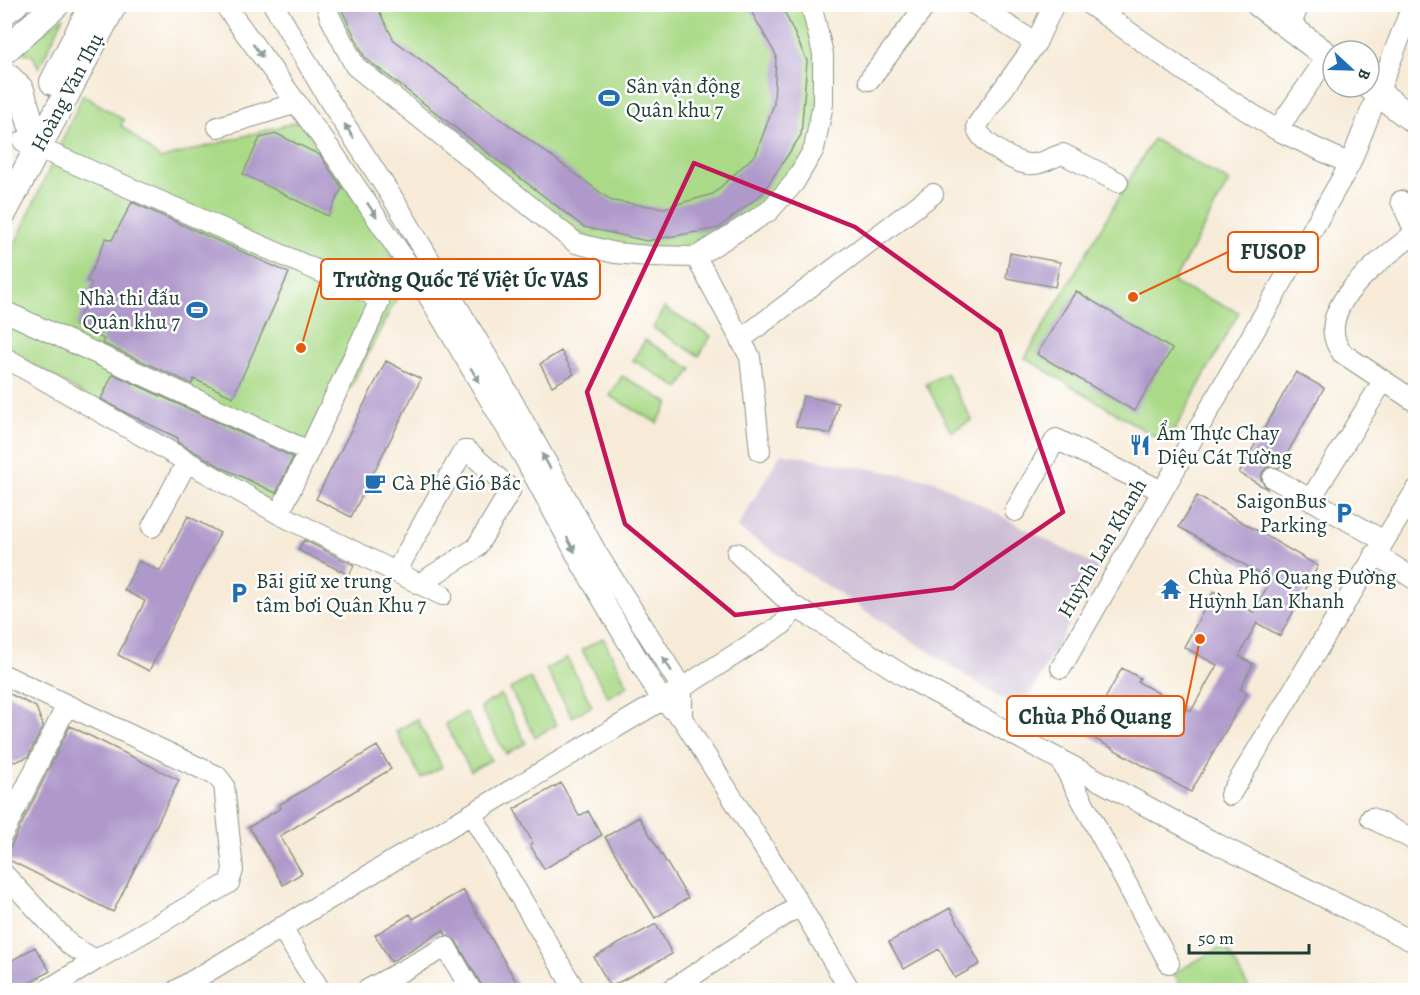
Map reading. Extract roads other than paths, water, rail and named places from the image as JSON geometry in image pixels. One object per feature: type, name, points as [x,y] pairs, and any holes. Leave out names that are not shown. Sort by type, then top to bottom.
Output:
[{"type":"main road","points":[[4,12],[15,4]]},
{"type":"main road","points":[[4,51],[57,4]]},
{"type":"main road","name":"Hoàng Văn Thụ","points":[[4,212],[31,137],[93,4]]},
{"type":"main road","name":"Hoàng Văn Thụ","points":[[4,176],[114,4]]},
{"type":"main road","points":[[1259,4],[1294,16],[1321,47]]},
{"type":"main road","points":[[4,78],[9,78],[21,90],[31,137]]},
{"type":"main road","points":[[1381,96],[1416,122]]},
{"type":"street","points":[[224,4],[336,157],[423,287],[526,460],[582,565],[662,700],[682,718],[800,905],[850,990]]},
{"type":"street","points":[[273,4],[329,100],[399,208],[498,375],[598,555],[682,688],[682,718]]},
{"type":"street","points":[[326,4],[355,66],[576,243],[615,253],[696,257],[769,211],[794,183],[814,149],[823,104],[823,54],[811,4]]},
{"type":"street","points":[[869,80],[927,4]]},
{"type":"street","points":[[974,4],[1036,43]]},
{"type":"street","points":[[1054,4],[1036,43],[976,125],[978,134],[1010,157],[1028,164],[1045,163],[1063,154],[1118,182]]},
{"type":"street","points":[[1089,4],[1189,74],[1277,130],[1350,164]]},
{"type":"street","name":"Huỳnh Lan Khanh","points":[[1381,73],[1413,4]]},
{"type":"street","points":[[1277,130],[1321,71]]},
{"type":"street","name":"Huỳnh Lan Khanh","points":[[1061,668],[1350,164],[1370,99]]},
{"type":"street","points":[[218,127],[297,103]]},
{"type":"street","points":[[31,137],[371,294],[379,303],[279,514]]},
{"type":"street","points":[[740,340],[933,194]]},
{"type":"street","points":[[1401,201],[1415,233],[1343,299],[1335,316],[1333,333],[1337,346],[1342,352],[1416,402]]},
{"type":"street","points":[[696,257],[750,357],[760,451]]},
{"type":"street","points":[[4,311],[308,451]]},
{"type":"street","points":[[4,357],[279,514],[442,595]]},
{"type":"street","points":[[1311,500],[1383,381]]},
{"type":"street","points":[[1016,511],[1056,439],[1162,491]]},
{"type":"street","points":[[396,572],[461,455],[464,451],[468,451],[510,491],[476,548],[419,584]]},
{"type":"street","points":[[152,527],[187,462]]},
{"type":"street","points":[[1273,478],[1311,500],[1379,548],[1416,580]]},
{"type":"street","points":[[1230,795],[1416,490]]},
{"type":"street","points":[[737,553],[791,604],[906,677],[1217,844],[1416,943]]},
{"type":"street","points":[[177,990],[682,688],[783,624],[792,612],[791,604]]},
{"type":"street","points":[[4,675],[217,776],[224,785],[233,870],[229,883],[47,990]]},
{"type":"street","points":[[4,832],[67,705]]},
{"type":"street","points":[[1060,759],[1168,963]]},
{"type":"street","points":[[472,815],[575,990]]},
{"type":"street","points":[[1371,818],[1416,842]]},
{"type":"street","points":[[4,874],[71,946],[96,960]]},
{"type":"street","points":[[671,990],[800,905]]},
{"type":"street","points":[[281,927],[320,990]]},
{"type":"street","points":[[367,990],[446,947],[471,990]]},
{"type":"place","name":"Sân vận động Quân khu 7","points":[[609,98]]},
{"type":"place","name":"FUSOP","points":[[1133,297]]},
{"type":"place","name":"Nhà thi đấu Quân khu 7","points":[[197,310]]},
{"type":"place","name":"Trường Quốc Tế Việt Úc VAS","points":[[301,348]]},
{"type":"place","name":"Ẩm Thực Chay Diệu Cát Tường","points":[[1140,445]]},
{"type":"place","name":"Cà Phê Gió Bấc","points":[[375,483]]},
{"type":"place","name":"SaigonBus Parking","points":[[1344,513]]},
{"type":"place","name":"Chùa Phổ Quang Đường Huỳnh Lan Khanh","points":[[1171,589]]},
{"type":"place","name":"Bãi giữ xe trung tâm bơi Quân Khu 7","points":[[239,593]]},
{"type":"place","name":"Chùa Phổ Quang","points":[[1200,639]]}]
